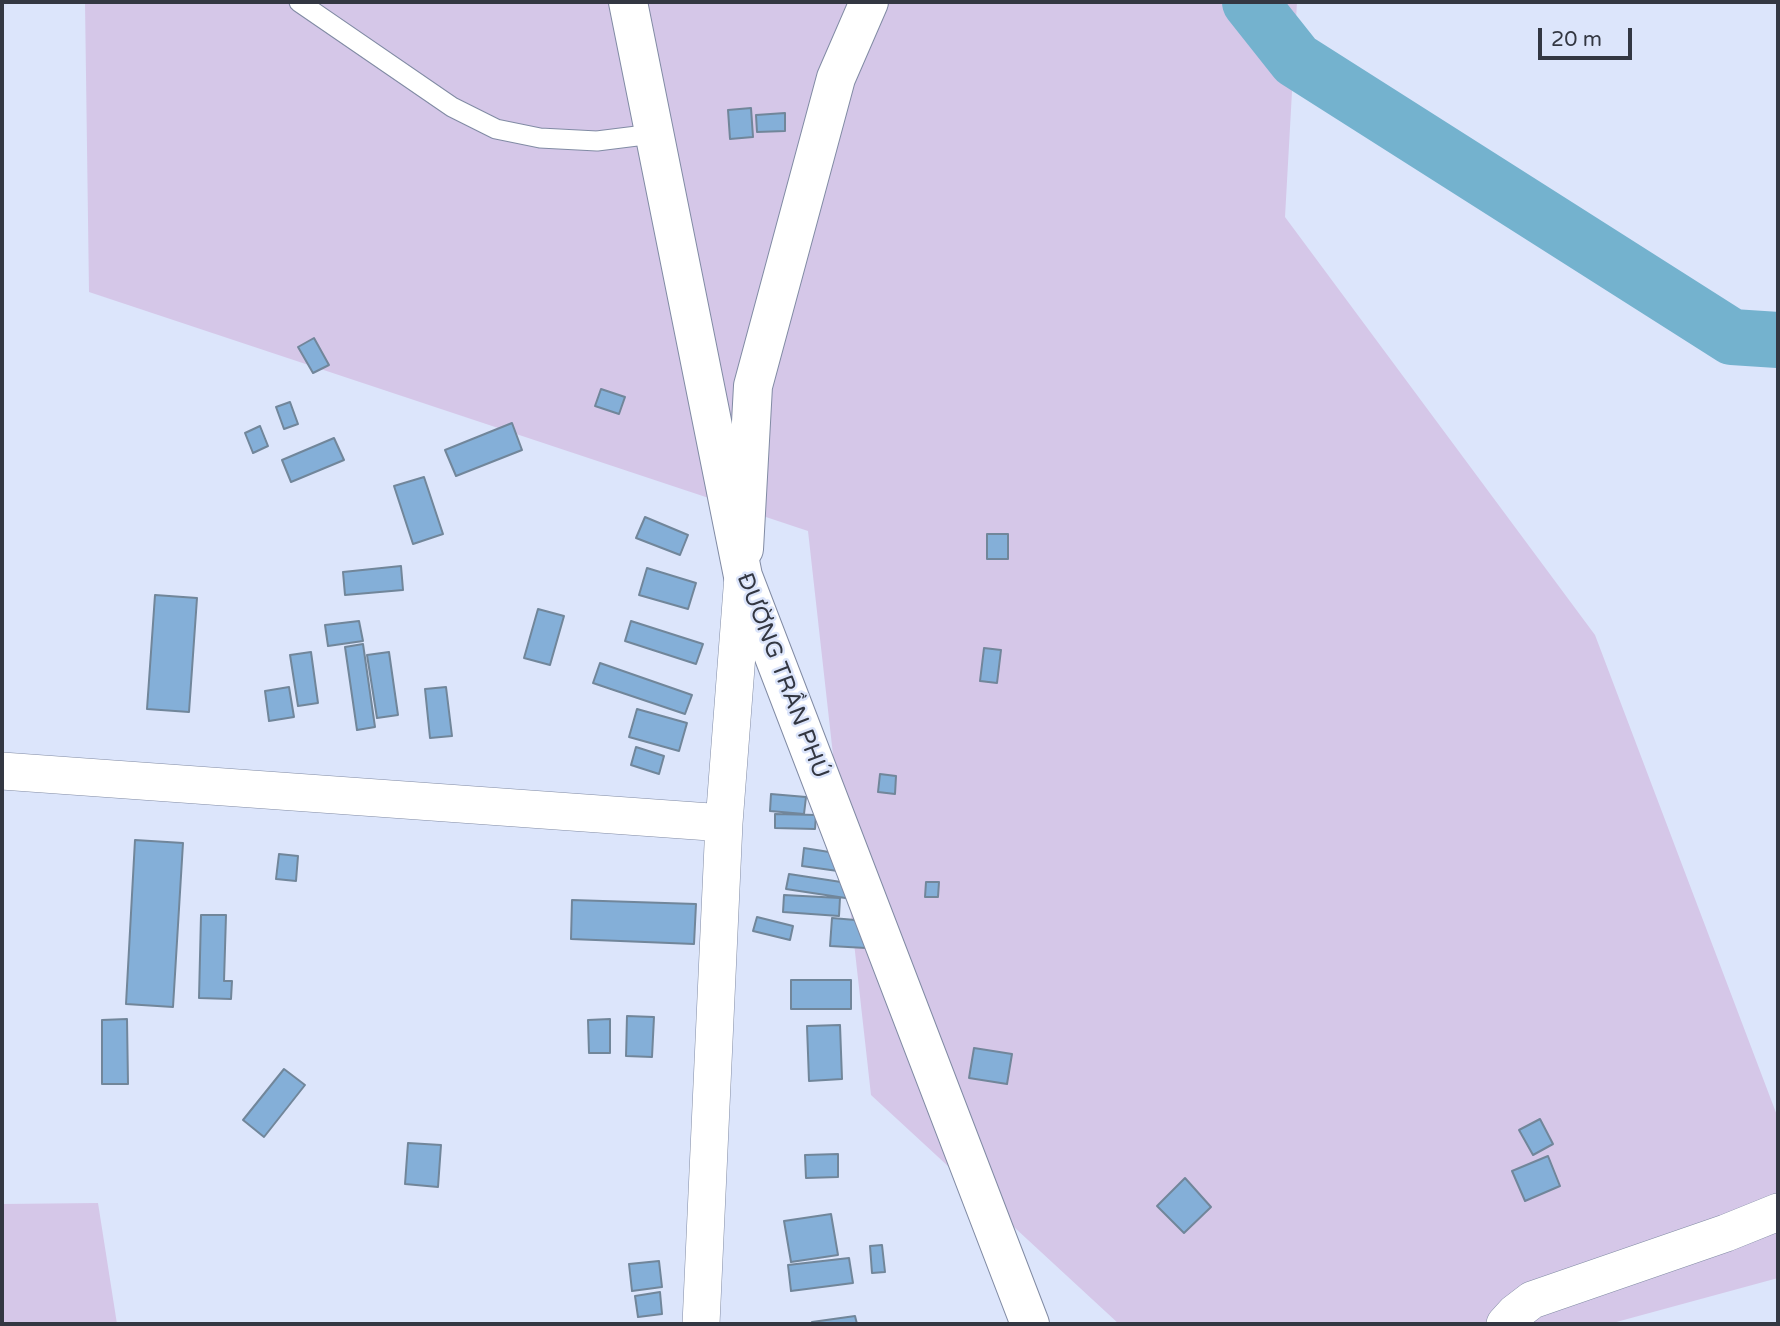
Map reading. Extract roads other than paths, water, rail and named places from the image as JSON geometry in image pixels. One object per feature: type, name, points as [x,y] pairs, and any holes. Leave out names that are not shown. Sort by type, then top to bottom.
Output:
[{"type":"main road","name":"ĐƯỜNG TRẦN PHÚ","points":[[628,2],[743,576],[1030,1324]]},
{"type":"main road","points":[[743,576],[753,386],[836,78],[869,2]]},
{"type":"street","points":[[701,1324],[724,823],[743,576]]},
{"type":"street","points":[[2,771],[724,823]]},
{"type":"street","points":[[1505,1324],[1532,1300],[1726,1233],[1778,1212]]},
{"type":"lane","points":[[299,2],[452,107],[496,129],[540,138],[597,141],[653,134]]},
{"type":"waterway","points":[[1250,2],[1296,60],[1732,337],[1778,340]]}]
